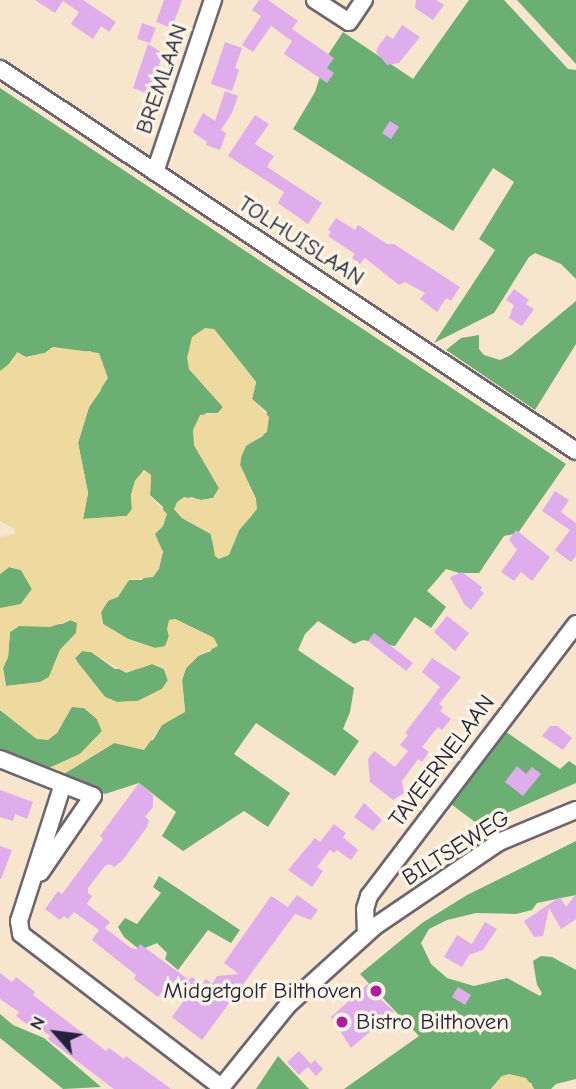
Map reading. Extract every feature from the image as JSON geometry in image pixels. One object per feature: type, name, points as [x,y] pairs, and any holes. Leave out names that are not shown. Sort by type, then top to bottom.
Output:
[{"type":"street","name":"BREMLAAN","points":[[155,172],[213,0]]},
{"type":"street","points":[[315,0],[349,23],[364,0]]},
{"type":"street","name":"TOLHUISLAAN","points":[[0,69],[576,451]]},
{"type":"street","name":"TAVEERNELAAN","points":[[366,933],[365,909],[369,896],[576,624]]},
{"type":"street","points":[[0,759],[93,796],[30,888]]},
{"type":"street","points":[[63,784],[19,921],[25,939],[220,1088]]},
{"type":"street","name":"BILTSEWEG","points":[[220,1088],[288,1005],[366,933],[499,842],[576,810]]},
{"type":"green space","points":[[469,0],[504,0],[568,69],[576,70],[576,279],[561,264],[535,253],[529,257],[494,313],[434,343],[495,250],[479,239],[514,182],[493,168],[453,231],[293,129],[315,92],[326,58],[343,32],[413,79]]},
{"type":"green space","points":[[517,0],[576,0],[576,64]]},
{"type":"green space","points":[[0,88],[566,464],[518,533],[504,536],[479,573],[459,573],[446,569],[427,591],[446,607],[431,628],[415,617],[395,646],[363,640],[354,644],[318,621],[305,634],[298,650],[354,688],[350,712],[343,729],[359,741],[335,776],[256,723],[234,754],[290,793],[268,827],[244,811],[183,851],[162,836],[176,812],[139,783],[105,794],[62,775],[114,743],[153,740],[162,725],[185,711],[182,680],[186,668],[198,656],[211,651],[214,638],[175,619],[165,647],[155,648],[128,639],[103,624],[101,612],[108,601],[129,580],[142,580],[163,552],[154,534],[163,526],[163,507],[150,495],[151,475],[144,470],[135,481],[131,495],[132,509],[127,516],[83,519],[88,493],[78,443],[89,407],[101,390],[91,351],[79,353],[53,347],[45,353],[26,357],[17,353],[6,368],[0,371]],"holes":[[[214,329],[256,382],[252,399],[267,412],[263,436],[245,446],[240,465],[256,499],[253,514],[239,530],[233,545],[212,541],[211,534],[182,518],[174,509],[191,497],[201,500],[213,498],[219,488],[194,445],[206,413],[218,413],[223,407],[189,369]]]},
{"type":"green space","points":[[576,301],[576,344],[535,410],[446,350],[461,338],[479,335],[479,349],[484,355],[500,360],[511,355]]},
{"type":"green space","points":[[9,567],[21,570],[32,589],[21,604],[7,609],[0,608],[0,574]]},
{"type":"green space","points":[[71,620],[78,623],[76,633],[60,650],[49,677],[41,682],[6,686],[3,668],[8,657],[10,632],[19,626],[62,624]]},
{"type":"green space","points":[[82,651],[91,652],[115,669],[141,668],[152,664],[164,669],[168,680],[162,689],[138,701],[117,702],[105,697],[78,663],[75,658]]},
{"type":"green space","points":[[71,706],[84,708],[97,719],[102,731],[80,754],[47,769],[0,751],[0,710],[37,739],[57,733]]},
{"type":"green space","points":[[506,732],[560,769],[569,761],[576,766],[576,783],[479,825],[451,804]]},
{"type":"green space","points":[[576,841],[576,895],[537,903],[532,910],[516,914],[476,913],[447,920],[429,929],[421,943],[431,964],[447,978],[474,986],[507,978],[540,996],[542,993],[537,985],[533,961],[541,956],[552,957],[576,970],[576,1079],[556,1084],[551,1089],[534,1089],[531,1083],[502,1076],[491,1089],[344,1089],[419,1036],[360,974],[422,923],[467,895]]},
{"type":"green space","points":[[159,876],[240,930],[231,943],[208,930],[178,970],[165,959],[167,953],[157,943],[140,950],[124,937],[118,927],[125,918],[137,924],[161,893],[153,887]]},
{"type":"green space","points":[[0,1014],[13,1025],[44,1038],[101,1087],[63,1089],[0,1038]]},
{"type":"green space","points":[[278,1056],[309,1089],[256,1089]]},
{"type":"sand","points":[[205,328],[214,329],[256,382],[252,399],[269,417],[267,432],[246,446],[241,457],[240,465],[256,499],[257,509],[239,530],[229,555],[219,559],[215,556],[211,534],[182,518],[174,509],[177,502],[184,497],[201,500],[213,498],[219,488],[194,445],[193,430],[200,415],[218,413],[223,407],[189,369],[187,358],[192,337]]},
{"type":"sand","points":[[53,347],[99,353],[108,378],[89,407],[78,443],[88,493],[83,519],[127,516],[132,509],[131,495],[135,481],[144,470],[151,475],[150,496],[167,514],[163,526],[155,534],[163,552],[159,569],[153,577],[129,580],[118,597],[108,601],[101,612],[103,624],[128,639],[155,648],[165,646],[169,637],[169,620],[175,619],[214,638],[218,646],[198,656],[186,668],[182,680],[185,712],[162,725],[144,750],[114,743],[62,775],[47,769],[80,754],[94,741],[102,731],[97,719],[84,708],[72,707],[57,733],[48,740],[37,739],[0,710],[0,608],[21,604],[32,589],[21,570],[9,567],[0,574],[0,537],[14,534],[15,529],[0,521],[0,371],[13,361],[17,352],[26,357],[45,353]],"holes":[[[70,620],[77,623],[76,633],[60,650],[49,677],[40,682],[6,686],[3,668],[8,657],[10,632],[19,626],[50,627]],[[82,651],[91,652],[126,673],[152,664],[164,669],[168,681],[162,689],[138,701],[117,702],[105,697],[78,663],[75,658]]]},
{"type":"sand","points":[[509,1074],[526,1078],[534,1089],[491,1089],[502,1076]]},
{"type":"building","points":[[35,0],[83,0],[116,22],[109,32],[101,26],[93,39],[71,24],[79,12],[63,1],[55,13]]},
{"type":"building","points":[[164,0],[182,0],[172,28],[156,22]]},
{"type":"building","points":[[259,0],[268,0],[298,21],[292,29],[334,58],[327,68],[334,73],[327,83],[284,54],[292,41],[271,26],[253,52],[242,45],[261,16],[252,10]]},
{"type":"building","points":[[416,0],[436,0],[444,5],[433,20],[415,8]]},
{"type":"building","points":[[142,23],[156,28],[150,43],[137,39]]},
{"type":"building","points":[[402,25],[420,37],[399,63],[387,65],[376,52],[387,35],[393,39]]},
{"type":"building","points":[[225,42],[242,48],[235,68],[239,70],[232,91],[211,84]]},
{"type":"building","points":[[148,44],[163,53],[149,94],[133,88]]},
{"type":"building","points":[[225,91],[238,96],[232,113],[221,130],[226,133],[220,150],[206,145],[207,142],[193,132],[203,113],[215,121]]},
{"type":"building","points":[[255,115],[269,124],[255,144],[274,156],[267,167],[322,203],[308,224],[278,203],[284,192],[228,156]]},
{"type":"building","points":[[390,121],[399,127],[391,139],[382,133]]},
{"type":"building","points":[[336,218],[355,230],[358,225],[387,244],[394,244],[460,287],[451,301],[446,298],[437,312],[420,299],[425,293],[405,282],[399,285],[365,258],[360,264],[352,258],[355,254],[328,236],[331,232],[328,230]]},
{"type":"building","points":[[514,289],[529,300],[526,304],[534,309],[522,326],[509,318],[514,305],[506,300]]},
{"type":"building","points":[[555,491],[569,500],[561,512],[576,523],[576,556],[571,562],[555,550],[570,530],[542,511]]},
{"type":"building","points":[[516,530],[550,557],[532,581],[521,572],[514,581],[501,572],[517,550],[509,540]]},
{"type":"building","points":[[462,572],[482,587],[480,590],[484,593],[471,610],[464,604],[450,577]]},
{"type":"building","points":[[447,616],[469,633],[455,651],[434,632]]},
{"type":"building","points":[[374,633],[413,663],[406,671],[368,641]]},
{"type":"building","points":[[432,658],[461,677],[439,704],[443,707],[440,711],[451,719],[442,730],[438,727],[422,747],[429,752],[422,762],[418,759],[402,781],[404,793],[393,800],[370,782],[368,759],[374,751],[395,767],[408,751],[400,745],[408,735],[405,733],[440,687],[422,672]]},
{"type":"building","points":[[550,726],[557,726],[572,738],[563,750],[542,736]]},
{"type":"building","points":[[517,766],[526,774],[532,767],[541,774],[523,796],[505,782]]},
{"type":"building","points":[[139,783],[153,795],[153,807],[145,817],[149,820],[147,827],[122,861],[114,867],[109,864],[105,866],[88,888],[88,893],[92,896],[87,904],[110,922],[105,928],[131,948],[137,949],[140,944],[189,980],[192,977],[202,985],[206,979],[212,984],[217,976],[239,974],[224,963],[271,896],[288,907],[297,895],[318,910],[311,920],[295,914],[202,1040],[172,1017],[185,999],[167,986],[158,997],[134,979],[136,975],[92,940],[99,930],[74,912],[68,919],[64,916],[60,920],[45,909],[58,891],[62,894],[103,839],[100,836]]},
{"type":"building","points":[[0,790],[33,802],[27,819],[15,814],[13,821],[0,817]]},
{"type":"building","points":[[364,803],[382,820],[373,831],[354,817]]},
{"type":"building","points":[[334,824],[346,833],[343,837],[358,850],[351,860],[337,850],[334,853],[330,850],[317,867],[323,871],[312,887],[288,870],[315,838],[320,842]]},
{"type":"building","points":[[0,846],[12,850],[1,879],[0,879]]},
{"type":"building","points":[[576,894],[576,919],[561,929],[549,908],[543,936],[534,937],[524,921],[560,897],[566,907]]},
{"type":"building","points":[[485,922],[497,929],[483,950],[469,955],[462,967],[444,957],[457,935],[472,944]]},
{"type":"building","points":[[0,973],[12,982],[16,977],[35,992],[33,995],[106,1051],[109,1048],[124,1059],[126,1056],[171,1089],[114,1089],[48,1039],[50,1036],[31,1021],[28,1025],[16,1016],[19,1012],[0,999]]},
{"type":"building","points":[[369,983],[382,995],[379,998],[394,1011],[351,1048],[331,1017]]},
{"type":"building","points":[[458,987],[471,995],[465,1005],[452,997]]},
{"type":"building","points":[[299,1051],[311,1064],[315,1060],[323,1069],[316,1076],[308,1067],[299,1075],[287,1062]]},
{"type":"place","name":"Midgetgolf Bilthoven","points":[[376,991]]},
{"type":"place","name":"Bistro Bilthoven","points":[[342,1022]]}]
